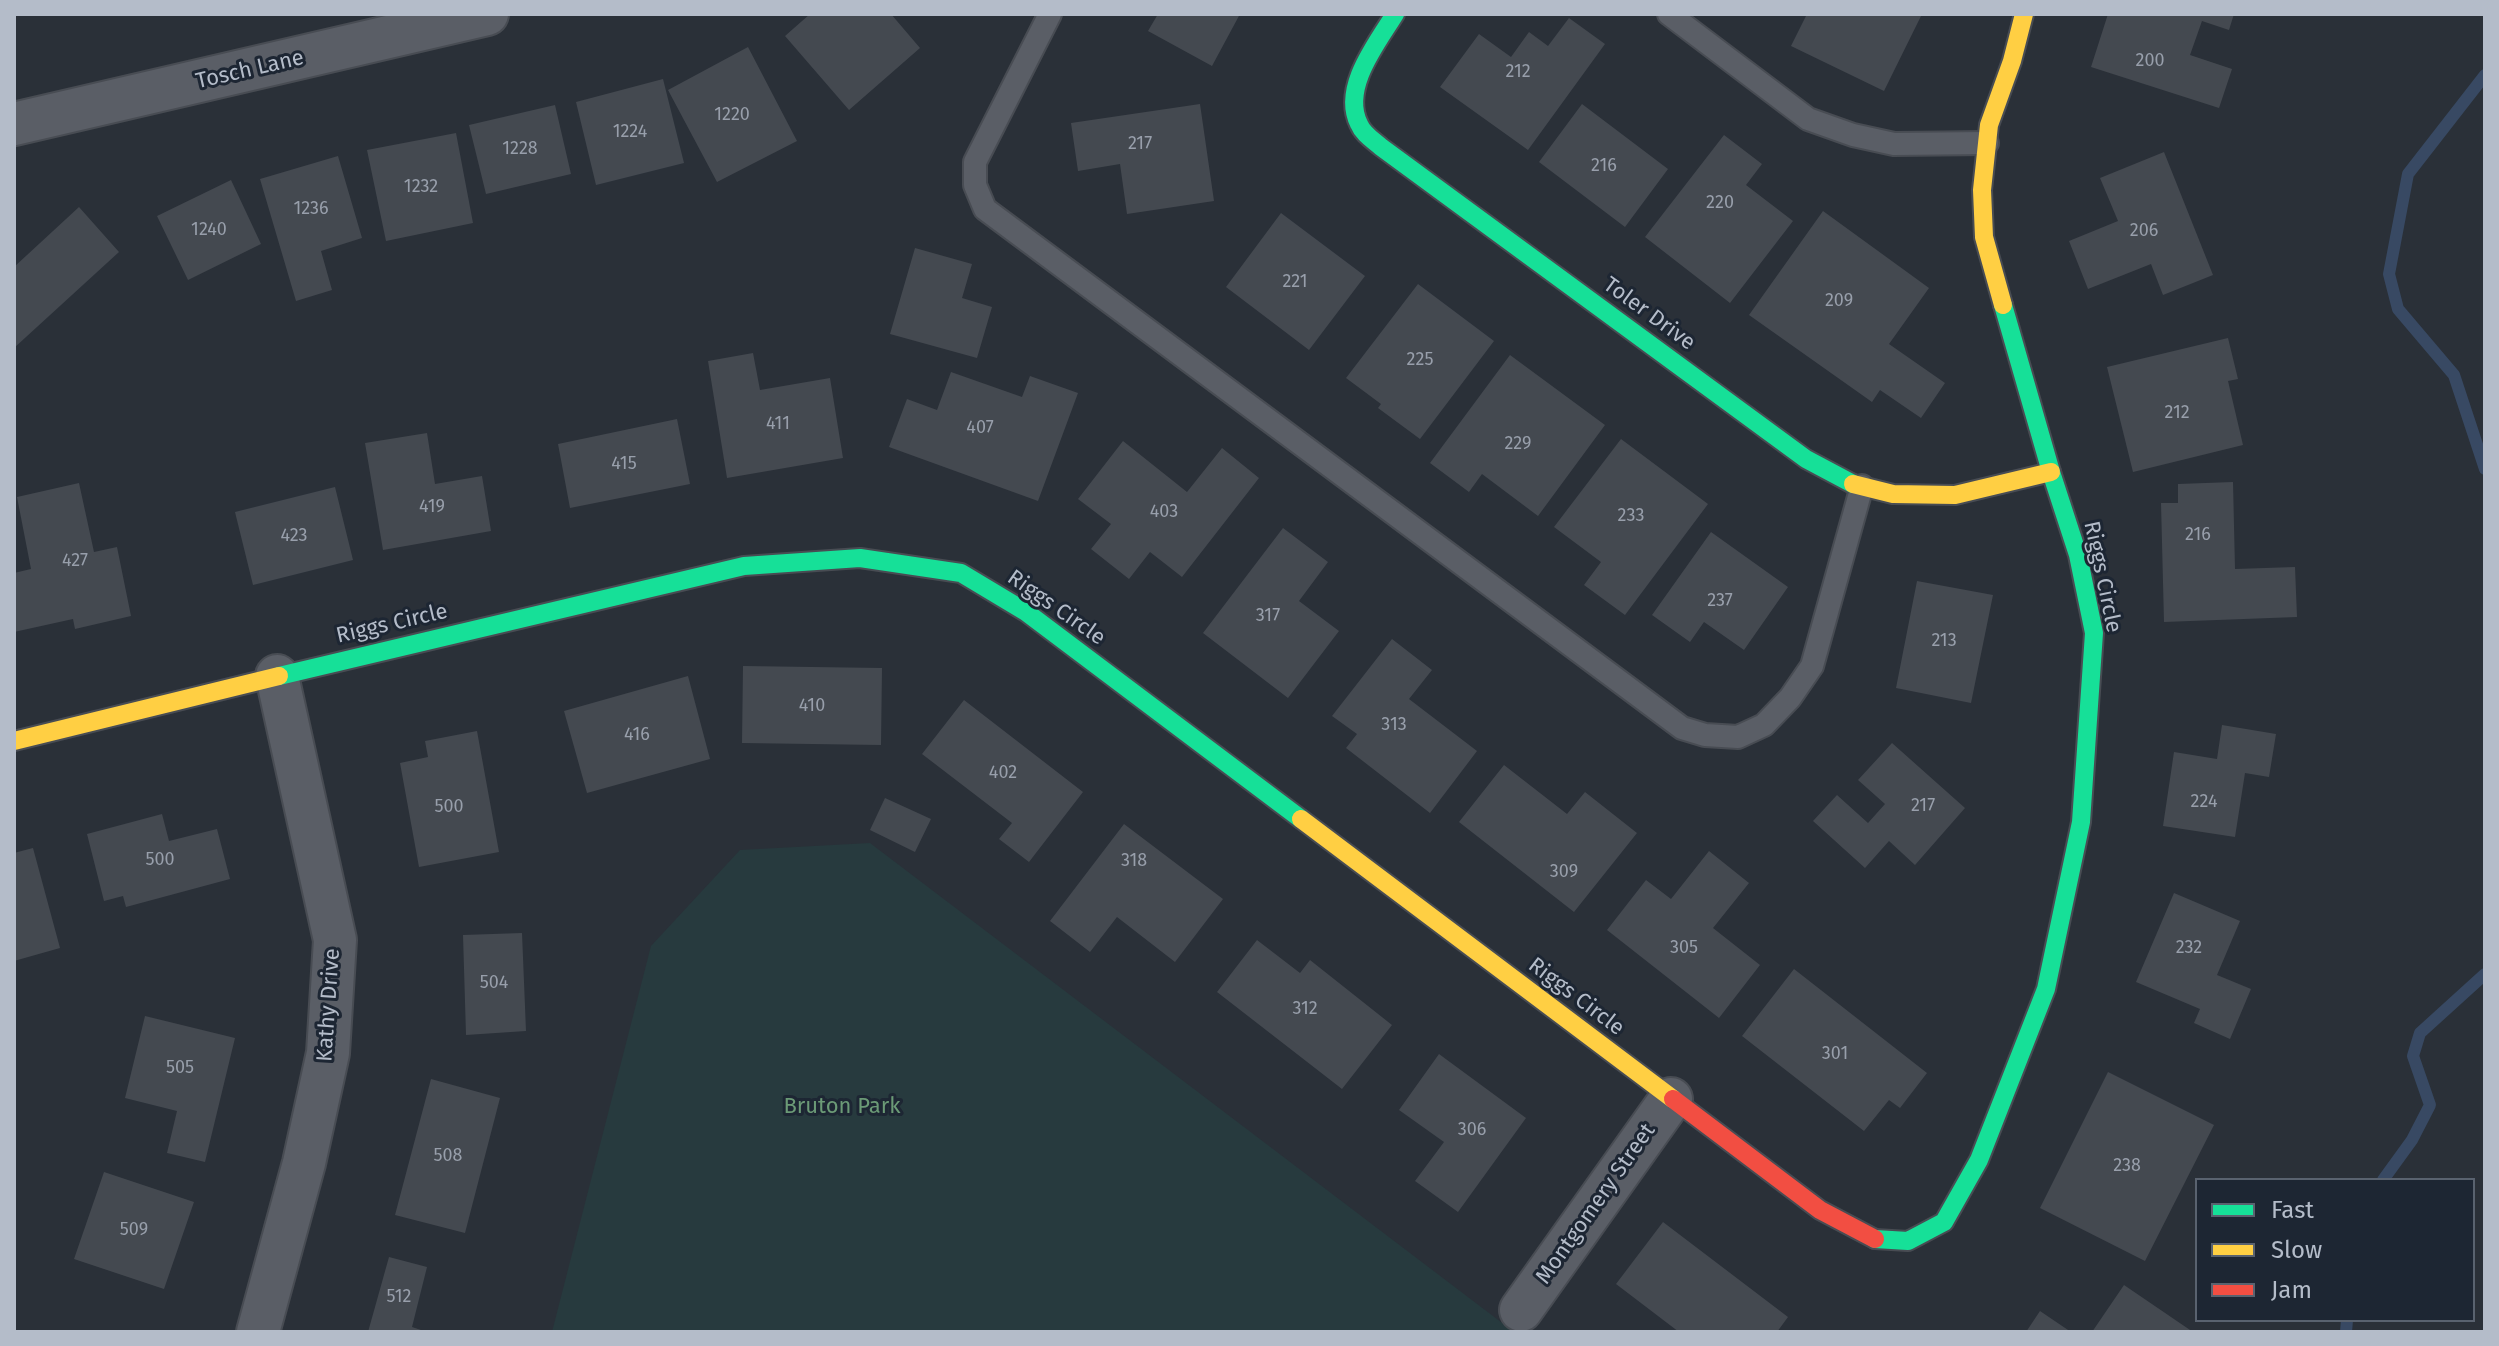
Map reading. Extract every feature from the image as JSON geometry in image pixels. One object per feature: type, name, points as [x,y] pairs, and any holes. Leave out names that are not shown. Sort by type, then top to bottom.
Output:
[{"type":"street","name":"Tosch Lane","points":[[14,124],[407,24],[487,14]]},
{"type":"street","name":"Toler Drive","points":[[1395,14],[1359,76],[1354,101],[1358,124],[1381,147],[1806,459],[1846,482],[1893,494],[1955,495],[2051,472]]},
{"type":"street","name":"Riggs Circle","points":[[14,741],[744,566],[860,558],[961,573],[1026,612],[1820,1210],[1878,1240],[1908,1241],[1944,1222],[1979,1160],[2046,989],[2081,822],[2094,633],[2078,555],[1984,237],[1982,190],[1989,125],[2012,61],[2024,14]]},
{"type":"street","name":"Kathy Drive","points":[[258,1332],[304,1163],[328,1053],[335,940],[277,676]]},
{"type":"street","name":"Montgomery Street","points":[[1521,1310],[1671,1099]]},
{"type":"lane","points":[[1050,14],[975,162],[975,185],[985,209],[1682,728],[1705,735],[1738,737],[1764,725],[1790,698],[1812,666],[1862,486]]},
{"type":"lane","points":[[1669,14],[1808,119],[1853,135],[1894,144],[1987,143]]},
{"type":"green space","name":"Bruton Park","points":[[870,843],[1514,1332],[552,1332],[651,946],[740,850]]},
{"type":"building","points":[[810,14],[891,14],[920,48],[849,110],[785,36]]},
{"type":"building","points":[[1158,14],[1240,14],[1212,66],[1148,31]]},
{"type":"building","points":[[1807,14],[1922,14],[1884,91],[1791,46]]},
{"type":"building","points":[[2108,14],[2234,14],[2229,30],[2202,21],[2190,55],[2232,69],[2219,108],[2091,67]]},
{"type":"building","points":[[1569,18],[1605,44],[1528,150],[1440,87],[1479,34],[1511,57],[1529,32],[1548,46]]},
{"type":"building","points":[[748,47],[797,141],[717,182],[668,90]]},
{"type":"building","points":[[663,79],[684,163],[596,185],[576,102]]},
{"type":"building","points":[[1200,104],[1214,201],[1127,214],[1120,164],[1078,171],[1071,123]]},
{"type":"building","points":[[1582,104],[1668,169],[1625,227],[1539,162]]},
{"type":"building","points":[[555,105],[571,174],[486,194],[469,125]]},
{"type":"building","points":[[456,133],[473,223],[386,241],[367,150]]},
{"type":"building","points":[[1724,135],[1762,164],[1746,185],[1793,221],[1730,303],[1645,237]]},
{"type":"building","points":[[2164,152],[2213,275],[2163,295],[2151,264],[2088,289],[2069,241],[2118,221],[2100,178]]},
{"type":"building","points":[[338,156],[362,238],[321,251],[332,290],[296,301],[260,179]]},
{"type":"building","points":[[231,180],[261,244],[188,280],[157,216]]},
{"type":"building","points":[[79,207],[119,252],[14,348],[14,267]]},
{"type":"building","points":[[1823,211],[1929,288],[1889,344],[1945,383],[1921,418],[1880,390],[1872,402],[1749,315]]},
{"type":"building","points":[[1281,213],[1365,276],[1309,350],[1226,287]]},
{"type":"building","points":[[915,248],[972,264],[962,298],[992,307],[977,358],[890,334]]},
{"type":"building","points":[[1418,284],[1494,341],[1420,439],[1378,408],[1381,404],[1346,378]]},
{"type":"building","points":[[2228,338],[2238,379],[2228,381],[2243,445],[2133,472],[2107,367]]},
{"type":"building","points":[[753,353],[760,390],[830,378],[843,458],[727,478],[708,361]]},
{"type":"building","points":[[1510,355],[1605,425],[1538,516],[1482,474],[1469,492],[1430,463]]},
{"type":"building","points":[[951,372],[1022,397],[1030,376],[1078,393],[1038,501],[889,447],[907,399],[937,410]]},
{"type":"building","points":[[677,419],[690,484],[570,508],[558,444]]},
{"type":"building","points":[[427,433],[435,484],[482,476],[491,531],[383,550],[365,443]]},
{"type":"building","points":[[1621,439],[1708,504],[1625,615],[1584,585],[1601,562],[1554,527]]},
{"type":"building","points":[[1123,441],[1187,492],[1222,448],[1259,478],[1182,577],[1150,552],[1129,579],[1091,549],[1111,524],[1078,499]]},
{"type":"building","points":[[2233,482],[2235,569],[2295,567],[2297,617],[2164,622],[2161,503],[2178,503],[2178,484]]},
{"type":"building","points":[[79,483],[94,552],[117,547],[131,616],[75,629],[73,619],[14,632],[14,573],[31,569],[17,497]]},
{"type":"building","points":[[335,487],[353,560],[253,585],[235,512]]},
{"type":"building","points":[[1283,528],[1328,562],[1299,601],[1339,631],[1288,698],[1203,633]]},
{"type":"building","points":[[1711,532],[1788,587],[1744,650],[1704,622],[1690,642],[1652,615]]},
{"type":"building","points":[[1917,581],[1993,595],[1971,703],[1896,688]]},
{"type":"building","points":[[1392,639],[1432,670],[1409,699],[1477,751],[1430,813],[1346,748],[1357,734],[1332,716]]},
{"type":"building","points":[[743,666],[882,668],[881,745],[742,743]]},
{"type":"building","points":[[688,676],[710,759],[587,793],[564,711]]},
{"type":"building","points":[[964,700],[1083,792],[1029,862],[999,839],[1012,823],[922,754]]},
{"type":"building","points":[[2222,725],[2276,734],[2269,777],[2245,773],[2235,837],[2163,826],[2174,752],[2217,759]]},
{"type":"building","points":[[477,731],[499,852],[419,867],[400,763],[428,757],[425,741]]},
{"type":"building","points":[[1892,743],[1965,808],[1915,865],[1889,841],[1865,868],[1813,821],[1837,795],[1868,823],[1885,804],[1858,780]]},
{"type":"building","points":[[1504,765],[1567,814],[1585,792],[1637,833],[1574,912],[1459,822]]},
{"type":"building","points":[[885,798],[931,819],[915,852],[870,830]]},
{"type":"building","points":[[162,814],[169,841],[217,829],[230,879],[126,907],[123,896],[104,901],[87,834]]},
{"type":"building","points":[[1124,824],[1223,899],[1175,962],[1117,917],[1090,952],[1050,921]]},
{"type":"building","points":[[33,848],[60,948],[14,961],[14,853]]},
{"type":"building","points":[[1709,851],[1749,883],[1713,928],[1760,965],[1719,1018],[1607,930],[1646,880],[1671,899]]},
{"type":"building","points":[[2174,893],[2240,921],[2217,975],[2251,989],[2230,1039],[2194,1023],[2200,1009],[2136,982]]},
{"type":"building","points":[[522,933],[526,1031],[466,1035],[463,935]]},
{"type":"building","points":[[1257,940],[1300,973],[1310,960],[1392,1025],[1342,1089],[1217,992]]},
{"type":"building","points":[[1794,969],[1927,1073],[1900,1108],[1889,1100],[1864,1131],[1742,1036]]},
{"type":"building","points":[[145,1016],[235,1038],[205,1162],[167,1153],[177,1111],[125,1098]]},
{"type":"building","points":[[1439,1054],[1526,1118],[1458,1212],[1415,1181],[1444,1142],[1399,1110]]},
{"type":"building","points":[[2108,1072],[2214,1125],[2145,1261],[2040,1208]]},
{"type":"building","points":[[431,1079],[500,1098],[465,1233],[395,1215]]},
{"type":"building","points":[[104,1172],[194,1202],[164,1289],[74,1259]]},
{"type":"building","points":[[1663,1222],[1788,1317],[1777,1332],[1679,1332],[1616,1284]]},
{"type":"building","points":[[389,1257],[427,1267],[412,1327],[427,1332],[368,1332]]},
{"type":"building","points":[[2124,1285],[2193,1332],[2092,1332]]},
{"type":"building","points":[[2040,1311],[2071,1332],[2026,1332]]},
{"type":"waterway","points":[[2485,75],[2408,174],[2389,274],[2398,309],[2454,375],[2485,469]]},
{"type":"waterway","points":[[2384,1178],[2412,1140],[2430,1105],[2413,1056],[2420,1033],[2485,974]]},
{"type":"waterway","points":[[2346,1332],[2347,1322]]},
{"type":"traffic: fast","points":[[1395,14],[1371,52],[1354,96],[1359,124],[1366,134],[1806,459],[1853,484]]},
{"type":"traffic: fast","points":[[1875,1239],[1908,1241],[1944,1222],[1979,1160],[2046,989],[2081,822],[2094,633],[2078,555],[2003,305]]},
{"type":"traffic: fast","points":[[279,676],[744,566],[860,558],[961,573],[1026,612],[1301,819]]},
{"type":"traffic: slow","points":[[2003,305],[1984,237],[1982,190],[1989,125],[2012,61],[2024,14]]},
{"type":"traffic: slow","points":[[1853,484],[1893,494],[1955,495],[2051,472]]},
{"type":"traffic: slow","points":[[14,741],[279,676]]},
{"type":"traffic: slow","points":[[1301,819],[1673,1099]]},
{"type":"traffic: jam","points":[[1673,1099],[1820,1210],[1875,1239]]}]
